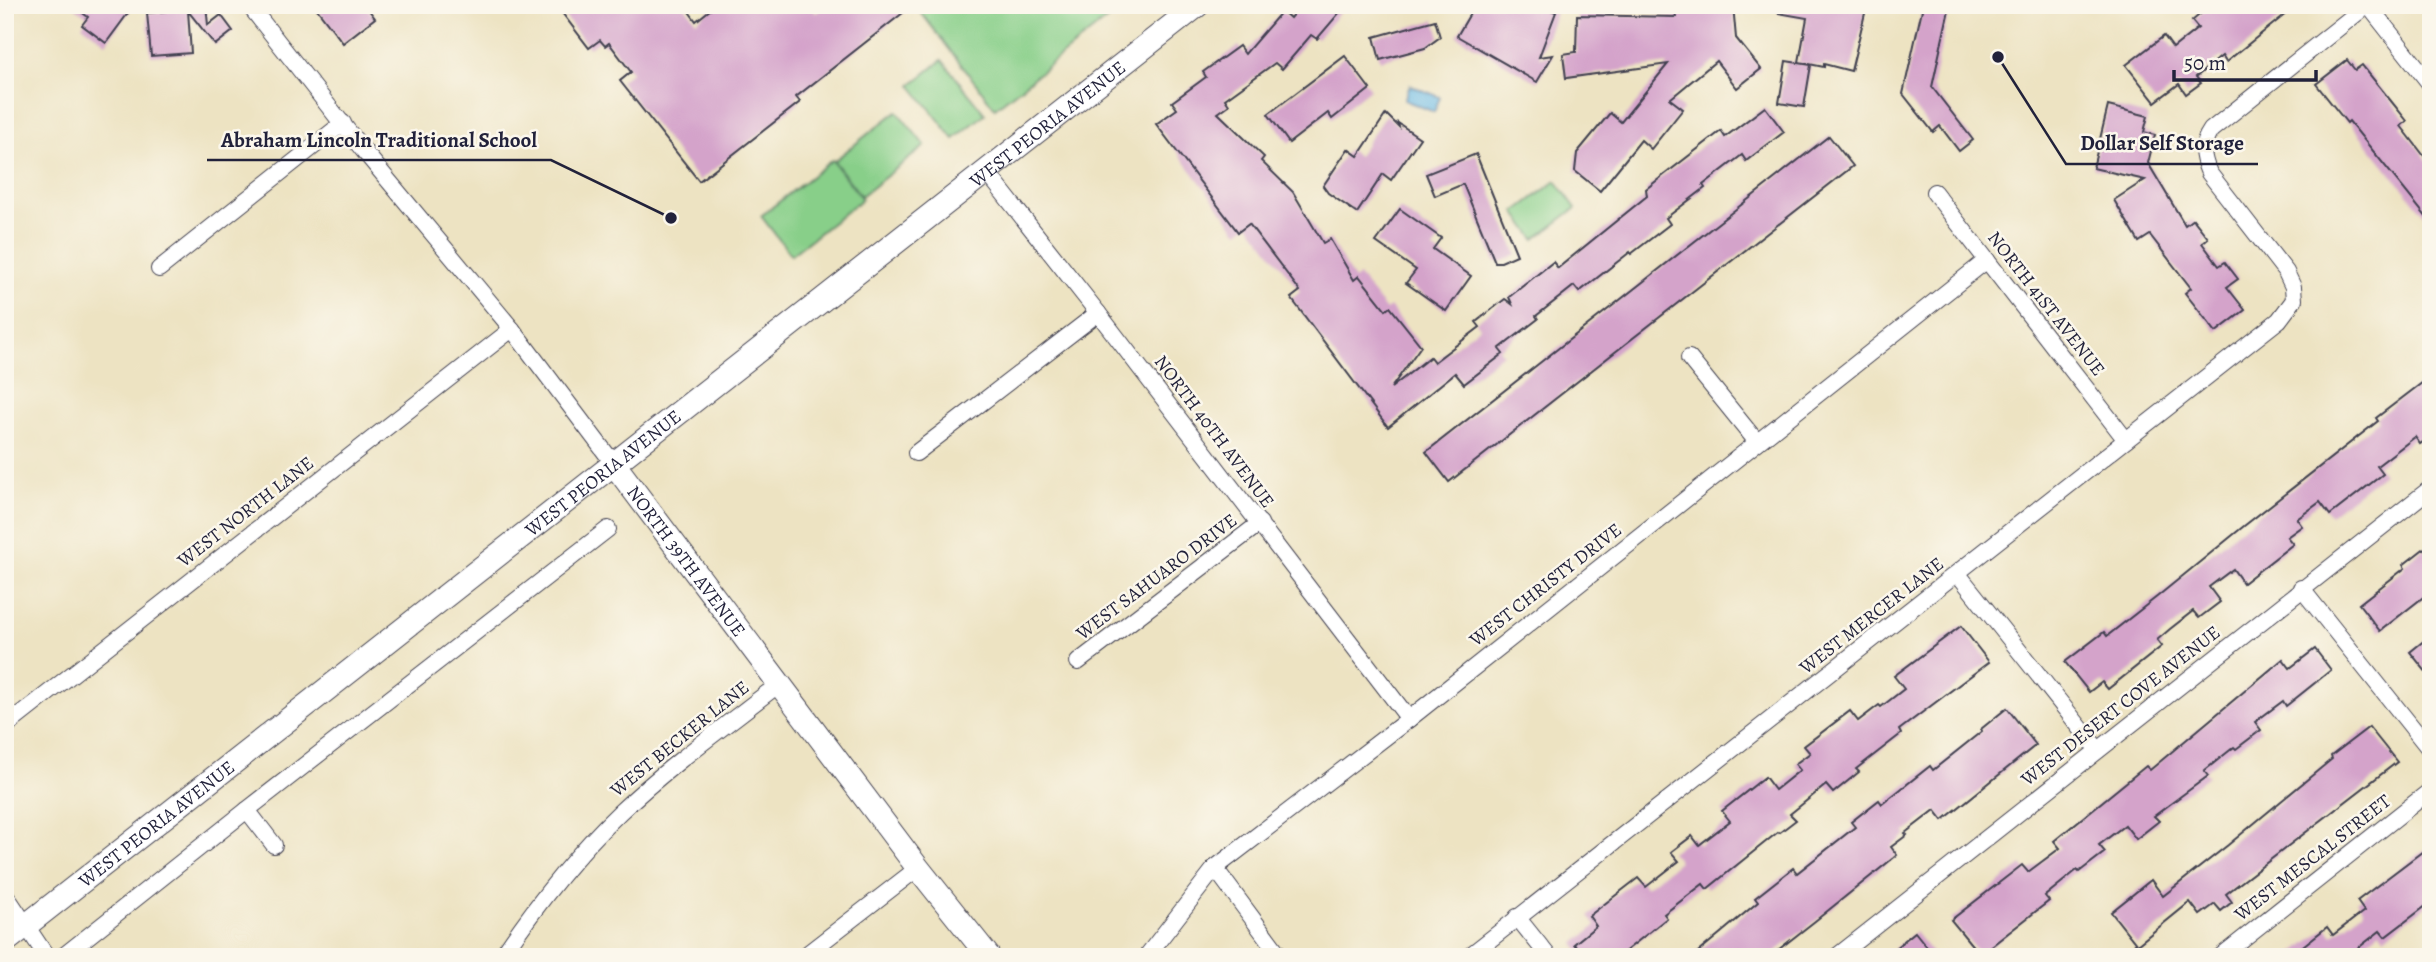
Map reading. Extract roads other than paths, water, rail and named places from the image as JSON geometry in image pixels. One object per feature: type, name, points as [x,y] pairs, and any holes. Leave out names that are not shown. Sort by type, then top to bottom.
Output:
[{"type":"main road","name":"WEST PEORIA AVENUE","points":[[5,942],[1198,5]]},
{"type":"main road","name":"NORTH 39TH AVENUE","points":[[614,464],[918,868],[989,957]]},
{"type":"street","name":"NORTH 39TH AVENUE","points":[[249,5],[512,329],[614,464]]},
{"type":"street","points":[[2368,5],[2431,85]]},
{"type":"street","name":"WEST MERCER LANE","points":[[1468,957],[2279,320],[2294,300],[2293,287],[2287,272],[2209,173],[2203,157],[2204,141],[2211,130],[2368,5]]},
{"type":"street","points":[[159,269],[343,124]]},
{"type":"street","name":"NORTH 40TH AVENUE","points":[[986,171],[1409,719]]},
{"type":"street","name":"NORTH 41ST AVENUE","points":[[1934,192],[2126,440]]},
{"type":"street","name":"WEST CHRISTY DRIVE","points":[[1146,957],[1215,868],[1409,719],[1987,260]]},
{"type":"street","points":[[916,453],[1098,313]]},
{"type":"street","name":"WEST NORTH LANE","points":[[5,727],[512,329]]},
{"type":"street","points":[[1689,358],[1757,442]]},
{"type":"street","name":"WEST DESERT COVE AVENUE","points":[[1836,957],[2431,488]]},
{"type":"street","name":"WEST SAHUARO DRIVE","points":[[1078,662],[1260,523]]},
{"type":"street","points":[[62,957],[608,529]]},
{"type":"street","points":[[1958,574],[2098,750]]},
{"type":"street","points":[[2301,588],[2431,751]]},
{"type":"street","name":"WEST BECKER LANE","points":[[501,957],[571,864],[619,813],[671,767],[779,684]]},
{"type":"street","name":"WEST MESCAL STREET","points":[[2220,957],[2431,790]]},
{"type":"street","points":[[247,810],[274,845]]},
{"type":"street","points":[[803,957],[918,868]]},
{"type":"street","points":[[1215,868],[1281,957]]},
{"type":"street","points":[[5,894],[47,957]]},
{"type":"street","points":[[1517,917],[1549,957]]},
{"type":"water","points":[[1410,85],[1440,97],[1434,112],[1404,100]]},
{"type":"place","name":"Dollar Self Storage","points":[[1998,57]]},
{"type":"place","name":"Abraham Lincoln Traditional School","points":[[671,218]]}]
